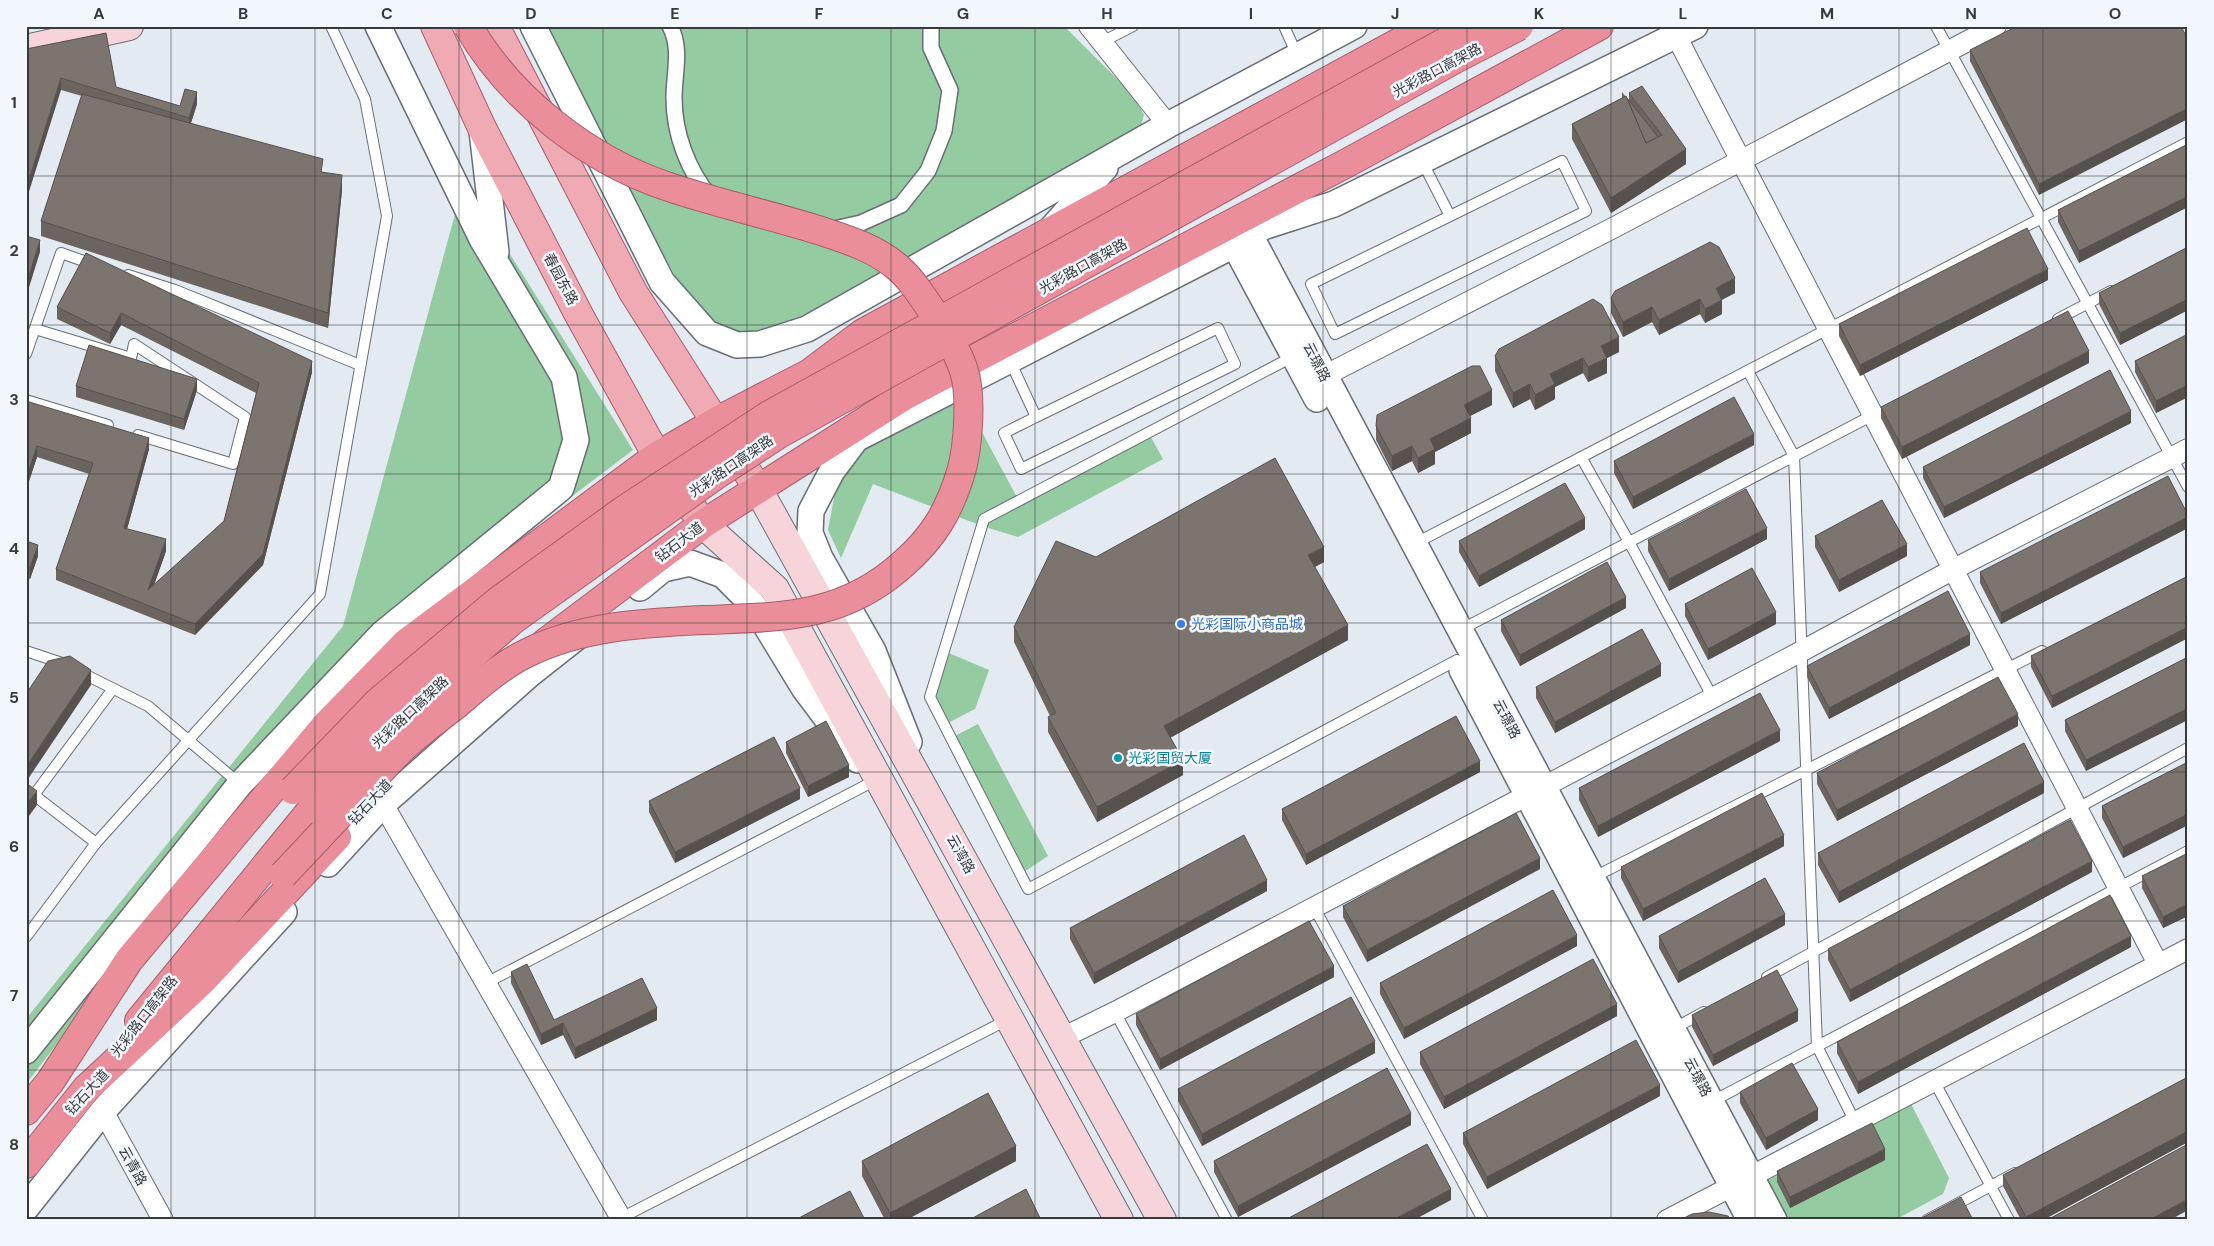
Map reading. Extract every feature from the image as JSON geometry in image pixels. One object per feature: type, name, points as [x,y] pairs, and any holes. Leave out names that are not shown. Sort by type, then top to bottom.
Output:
[{"type":"highway","points":[[155,1001],[283,875],[406,745],[483,682],[525,654],[567,637],[616,628],[707,620],[771,618],[803,613],[838,603],[883,583],[920,550],[940,523],[952,501],[963,464],[969,421],[965,372],[945,331],[920,294],[897,267],[866,246],[662,185],[605,160],[572,138],[510,85],[489,60],[468,26]]},
{"type":"highway","points":[[26,1110],[50,1082],[129,960],[326,725],[406,643],[657,456],[716,421],[810,372],[863,333],[1429,26]]},
{"type":"highway","name":"光彩路口高架路","points":[[86,1089],[155,1001],[302,799],[378,702],[498,601],[624,510],[769,415],[1474,26]]},
{"type":"highway","name":"光彩路口高架路","points":[[50,1082],[248,840],[302,799],[397,721],[514,619],[636,531],[779,434],[1448,63],[1519,26]]},
{"type":"highway","name":"钻石大道","points":[[26,1164],[86,1089],[202,981],[406,762],[466,704],[703,524],[906,395],[1243,230],[1345,164],[1599,26]]},
{"type":"main road","points":[[26,49],[129,26]]},
{"type":"main road","name":"春园东路","points":[[435,26],[482,128],[579,315],[657,456],[703,524]]},
{"type":"main road","points":[[495,26],[633,292],[758,489]]},
{"type":"main road","name":"云湾路","points":[[758,489],[1162,1220]]},
{"type":"main road","points":[[703,524],[775,588],[901,816],[1119,1220]]},
{"type":"street","points":[[29,1044],[240,784],[382,634],[561,488],[576,440],[564,377],[482,239],[378,26]]},
{"type":"street","points":[[533,26],[662,282],[707,333],[737,345],[760,344],[807,329],[899,314]]},
{"type":"street","points":[[670,26],[678,48],[674,100],[679,135],[686,156],[700,184],[713,200]]},
{"type":"street","points":[[821,232],[860,223],[901,205],[928,171],[944,131],[950,90],[930,48],[931,26]]},
{"type":"street","points":[[1089,26],[1168,125]]},
{"type":"street","points":[[807,329],[1168,125],[1354,26]]},
{"type":"street","points":[[1324,376],[1613,228],[1996,26]]},
{"type":"street","points":[[931,800],[873,651],[820,558],[810,533],[811,512],[832,471],[856,439],[1010,361],[1243,230],[1334,204],[1681,29],[1742,159],[1830,328],[1878,412],[1954,569],[2158,964]]},
{"type":"street","points":[[482,128],[497,265]]},
{"type":"street","points":[[1047,233],[1118,153]]},
{"type":"street","name":"云璟路","points":[[1243,230],[1268,267],[1460,630],[1534,791],[1592,878],[1712,1102],[1742,1181],[1750,1220]]},
{"type":"street","name":"云璟路","points":[[1243,230],[1294,356],[1456,660],[1534,791],[1742,1181],[1774,1220]]},
{"type":"street","points":[[1062,1038],[1713,698],[1954,569],[2180,453]]},
{"type":"street","points":[[406,643],[467,563]]},
{"type":"street","points":[[406,762],[530,674],[663,569],[690,563],[723,575],[754,606],[804,688],[901,816]]},
{"type":"street","points":[[26,1207],[104,1111],[384,804],[530,674]]},
{"type":"street","points":[[384,804],[620,1219]]},
{"type":"street","points":[[1667,1220],[2188,949]]},
{"type":"street","points":[[26,1099],[50,1082]]},
{"type":"street","points":[[26,1207],[86,1089]]},
{"type":"street","name":"云青路","points":[[104,1111],[164,1220]]},
{"type":"lane","points":[[26,936],[96,843],[320,594],[387,216],[365,99],[332,26]]},
{"type":"lane","points":[[1102,42],[1133,26]]},
{"type":"lane","points":[[1284,26],[1298,56]]},
{"type":"lane","points":[[1936,26],[2087,303],[2180,453],[2188,487]]},
{"type":"lane","points":[[1414,544],[2188,142]]},
{"type":"lane","points":[[1422,161],[1450,216]]},
{"type":"lane","points":[[1562,161],[1586,211],[1335,334],[1311,284],[1450,216],[1562,161]]},
{"type":"lane","points":[[26,354],[60,253],[175,290],[360,365]]},
{"type":"lane","points":[[2044,326],[2121,286]]},
{"type":"lane","points":[[1218,328],[1235,364],[1021,469],[1004,433],[1036,417],[1218,328]]},
{"type":"lane","points":[[26,400],[233,464],[245,417],[134,344],[131,358],[35,329]]},
{"type":"lane","points":[[1294,356],[984,519],[930,697],[1028,889],[1456,660]]},
{"type":"lane","points":[[1010,361],[1036,417]]},
{"type":"lane","points":[[1748,371],[1794,456],[1817,1046],[1855,1122]]},
{"type":"lane","points":[[1460,630],[1878,412]]},
{"type":"lane","points":[[1581,457],[1713,698]]},
{"type":"lane","points":[[1592,878],[2049,647]]},
{"type":"lane","points":[[26,651],[62,663],[112,690],[148,706],[240,784]]},
{"type":"lane","points":[[96,843],[34,795],[112,690]]},
{"type":"lane","points":[[1756,984],[2188,748]]},
{"type":"lane","points":[[486,983],[874,781]]},
{"type":"lane","points":[[1712,1102],[2188,851]]},
{"type":"lane","points":[[1314,907],[1483,1220]]},
{"type":"lane","points":[[1672,1029],[1714,1006]]},
{"type":"lane","points":[[1115,1012],[1227,1220]]},
{"type":"lane","points":[[620,1219],[1009,1019]]},
{"type":"lane","points":[[1934,1081],[2009,1220]]},
{"type":"lane","points":[[1927,1220],[2025,1167]]},
{"type":"green space","points":[[543,26],[1064,26],[1133,95],[1144,115],[1140,129],[788,329],[759,339],[712,329],[693,310]]},
{"type":"green space","points":[[464,181],[633,450],[421,611],[203,854],[26,1084],[26,1019],[343,626]]},
{"type":"green space","points":[[961,393],[1019,501],[1148,432],[1163,459],[1018,537],[982,526],[873,484],[841,558],[828,530],[837,482],[860,445]]},
{"type":"green space","points":[[944,651],[989,670],[975,709],[944,725],[930,697]]},
{"type":"green space","points":[[978,724],[1048,856],[1021,874],[951,738]]},
{"type":"green space","points":[[1910,1102],[1949,1178],[1943,1194],[1895,1220],[1782,1220],[1761,1180]]},
{"type":"building","points":[[2017,26],[2181,26],[2188,40],[2188,108],[2039,184],[1970,50]]},
{"type":"building","points":[[106,33],[116,87],[180,106],[185,89],[197,92],[189,118],[61,78],[26,189],[26,49]]},
{"type":"building","points":[[1642,86],[1686,149],[1611,198],[1572,124],[1626,96],[1646,143],[1662,135],[1629,93]]},
{"type":"building","points":[[82,94],[323,159],[321,172],[342,175],[328,313],[41,221]]},
{"type":"building","points":[[1627,98],[1658,137],[1646,143]]},
{"type":"building","points":[[2188,144],[2188,196],[2079,251],[2058,210]]},
{"type":"building","points":[[2027,228],[2048,269],[1860,365],[1839,324]]},
{"type":"building","points":[[26,236],[40,240],[26,286]]},
{"type":"building","points":[[1710,242],[1719,247],[1735,278],[1716,288],[1722,300],[1705,309],[1700,299],[1659,320],[1652,307],[1623,322],[1611,298],[1615,291]]},
{"type":"building","points":[[2188,247],[2188,299],[2120,333],[2099,293]]},
{"type":"building","points":[[86,253],[312,361],[263,554],[195,624],[56,569],[93,463],[37,446],[26,479],[26,401],[149,438],[124,528],[166,539],[148,590],[224,521],[259,383],[121,313],[110,333],[57,307]]},
{"type":"building","points":[[1593,299],[1602,305],[1619,337],[1601,346],[1607,358],[1588,367],[1583,358],[1550,374],[1555,384],[1535,395],[1530,384],[1513,393],[1495,356],[1499,349]]},
{"type":"building","points":[[2068,311],[2089,351],[1902,447],[1881,407]]},
{"type":"building","points":[[2188,334],[2188,385],[2156,401],[2135,361]]},
{"type":"building","points":[[89,345],[197,379],[184,419],[76,386]]},
{"type":"building","points":[[1472,366],[1480,366],[1492,390],[1464,405],[1471,418],[1430,439],[1435,449],[1418,458],[1412,446],[1392,456],[1376,426],[1377,415]]},
{"type":"building","points":[[2110,370],[2131,411],[1944,507],[1923,467]]},
{"type":"building","points":[[1734,397],[1754,434],[1633,497],[1614,461]]},
{"type":"building","name":"光彩国际小商品城","points":[[1275,458],[1324,547],[1308,555],[1348,625],[1164,726],[1183,760],[1097,807],[1048,717],[1056,713],[1014,627],[1056,541],[1096,557]]},
{"type":"building","points":[[2168,476],[2188,517],[2001,613],[1980,572]]},
{"type":"building","points":[[1565,483],[1585,518],[1479,576],[1459,541]]},
{"type":"building","points":[[1746,489],[1767,528],[1669,579],[1648,540]]},
{"type":"building","points":[[1882,500],[1907,544],[1839,580],[1815,536]]},
{"type":"building","points":[[26,541],[38,545],[30,568],[26,567]]},
{"type":"building","points":[[1607,562],[1626,597],[1520,655],[1501,620]]},
{"type":"building","points":[[1752,568],[1776,612],[1708,649],[1685,604]]},
{"type":"building","points":[[2188,576],[2188,627],[2052,696],[2031,656]]},
{"type":"building","points":[[1948,591],[1970,634],[1829,708],[1807,666]]},
{"type":"building","points":[[1642,629],[1661,664],[1555,722],[1536,687]]},
{"type":"building","points":[[70,656],[91,670],[26,767],[26,694],[48,661]]},
{"type":"building","points":[[2188,657],[2188,708],[2086,760],[2065,720]]},
{"type":"building","points":[[1998,677],[2018,714],[1837,810],[1817,773]]},
{"type":"building","points":[[1760,693],[1780,730],[1598,826],[1579,788]]},
{"type":"building","points":[[1456,716],[1480,761],[1306,854],[1282,809]]},
{"type":"building","points":[[826,721],[849,765],[808,786],[786,742]]},
{"type":"building","points":[[774,737],[800,788],[675,852],[649,801]]},
{"type":"building","points":[[2024,743],[2044,782],[1839,892],[1818,853]]},
{"type":"building","points":[[2188,762],[2188,814],[2123,847],[2102,806]]},
{"type":"building","points":[[26,783],[37,791],[26,805]]},
{"type":"building","points":[[1762,793],[1784,835],[1643,909],[1621,867]]},
{"type":"building","points":[[1516,813],[1540,858],[1367,950],[1343,906]]},
{"type":"building","points":[[2070,820],[2092,861],[1850,990],[1828,949]]},
{"type":"building","points":[[1244,835],[1267,880],[1094,973],[1070,928]]},
{"type":"building","points":[[2188,853],[2188,904],[2163,917],[2142,876]]},
{"type":"building","points":[[1765,878],[1785,914],[1678,972],[1659,936]]},
{"type":"building","points":[[1553,890],[1577,935],[1404,1028],[1380,983]]},
{"type":"building","points":[[2110,895],[2131,936],[1858,1082],[1837,1042]]},
{"type":"building","points":[[1309,921],[1334,966],[1160,1059],[1136,1014]]},
{"type":"building","points":[[1593,959],[1617,1004],[1444,1097],[1420,1052]]},
{"type":"building","points":[[527,964],[554,1020],[642,978],[657,1008],[575,1048],[563,1023],[541,1034],[511,972]]},
{"type":"building","points":[[1777,970],[1798,1010],[1713,1055],[1692,1015]]},
{"type":"building","points":[[1351,997],[1375,1041],[1202,1134],[1178,1089]]},
{"type":"building","points":[[1636,1040],[1660,1085],[1487,1177],[1463,1133]]},
{"type":"building","points":[[1792,1063],[1818,1109],[1766,1138],[1740,1092]]},
{"type":"building","points":[[1387,1068],[1411,1113],[1238,1206],[1214,1161]]},
{"type":"building","points":[[2188,1077],[2188,1131],[2026,1217],[2003,1175]]},
{"type":"building","points":[[988,1093],[1016,1146],[890,1213],[862,1161]]},
{"type":"building","points":[[1872,1123],[1885,1149],[1790,1197],[1777,1171]]},
{"type":"building","points":[[1427,1144],[1451,1189],[1393,1220],[1285,1220]]},
{"type":"building","points":[[2188,1144],[2188,1199],[2149,1220],[2047,1220]]},
{"type":"building","points":[[1026,1189],[1041,1220],[969,1220]]},
{"type":"building","points":[[850,1191],[865,1220],[795,1220]]},
{"type":"building","points":[[1961,1197],[1973,1220],[1918,1220]]},
{"type":"building","points":[[1709,1212],[1728,1216],[1732,1220],[1680,1220],[1692,1214]]},
{"type":"place","name":"光彩国际小商品城","points":[[1181,624]]},
{"type":"place","name":"光彩国贸大厦","points":[[1118,758]]}]
